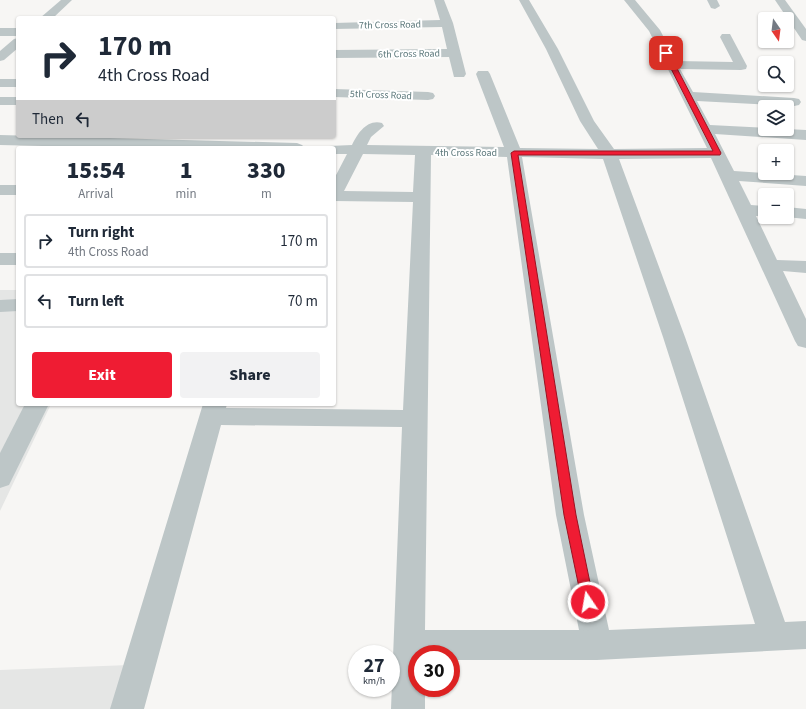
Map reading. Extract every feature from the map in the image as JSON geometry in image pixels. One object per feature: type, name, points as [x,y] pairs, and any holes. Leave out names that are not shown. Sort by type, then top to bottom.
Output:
[{"type":"street","points":[[48,16],[67,0]]},
{"type":"street","name":"6th Cross Road","points":[[336,54],[454,53],[447,23],[439,0]]},
{"type":"street","points":[[524,0],[552,49],[587,121],[609,154],[674,337],[775,637]]},
{"type":"street","points":[[628,0],[654,30],[718,153],[804,334]]},
{"type":"street","points":[[780,0],[806,37]]},
{"type":"street","name":"7th Cross Road","points":[[336,26],[447,23]]},
{"type":"street","points":[[0,32],[16,32]]},
{"type":"street","points":[[672,65],[741,66],[726,37]]},
{"type":"street","points":[[0,58],[16,44]]},
{"type":"street","points":[[454,53],[459,74]]},
{"type":"street","points":[[0,58],[16,58]]},
{"type":"street","points":[[483,74],[514,153],[570,515],[597,645]]},
{"type":"street","points":[[0,83],[16,83]]},
{"type":"street","name":"5th Cross Road","points":[[336,93],[428,96]]},
{"type":"street","points":[[688,96],[759,100]]},
{"type":"street","points":[[0,100],[16,101]]},
{"type":"street","points":[[336,191],[365,134],[377,126]]},
{"type":"street","points":[[705,129],[806,135]]},
{"type":"street","points":[[0,140],[172,146]]},
{"type":"street","name":"4th Cross Road","points":[[336,149],[423,152],[609,154],[718,153]]},
{"type":"street","points":[[410,645],[423,152]]},
{"type":"street","points":[[728,176],[806,181]]},
{"type":"street","points":[[0,190],[16,190]]},
{"type":"street","points":[[336,195],[422,197]]},
{"type":"street","points":[[744,210],[758,211]]},
{"type":"street","points":[[794,213],[806,214]]},
{"type":"street","points":[[0,259],[16,259]]},
{"type":"street","points":[[770,265],[806,267]]},
{"type":"street","points":[[0,306],[16,305]]},
{"type":"street","points":[[0,478],[36,406]]},
{"type":"street","points":[[127,709],[213,410],[415,419]]},
{"type":"street","points":[[460,645],[597,645],[806,635]]},
{"type":"street","points":[[408,697],[408,709]]},
{"type":"shaded area","points":[[0,290],[16,290],[16,406],[50,406],[0,511]]},
{"type":"shaded area","points":[[129,665],[116,709],[0,709],[0,670]]},
{"type":"route","points":[[588,602],[570,515],[514,153],[718,153],[666,53]]}]
